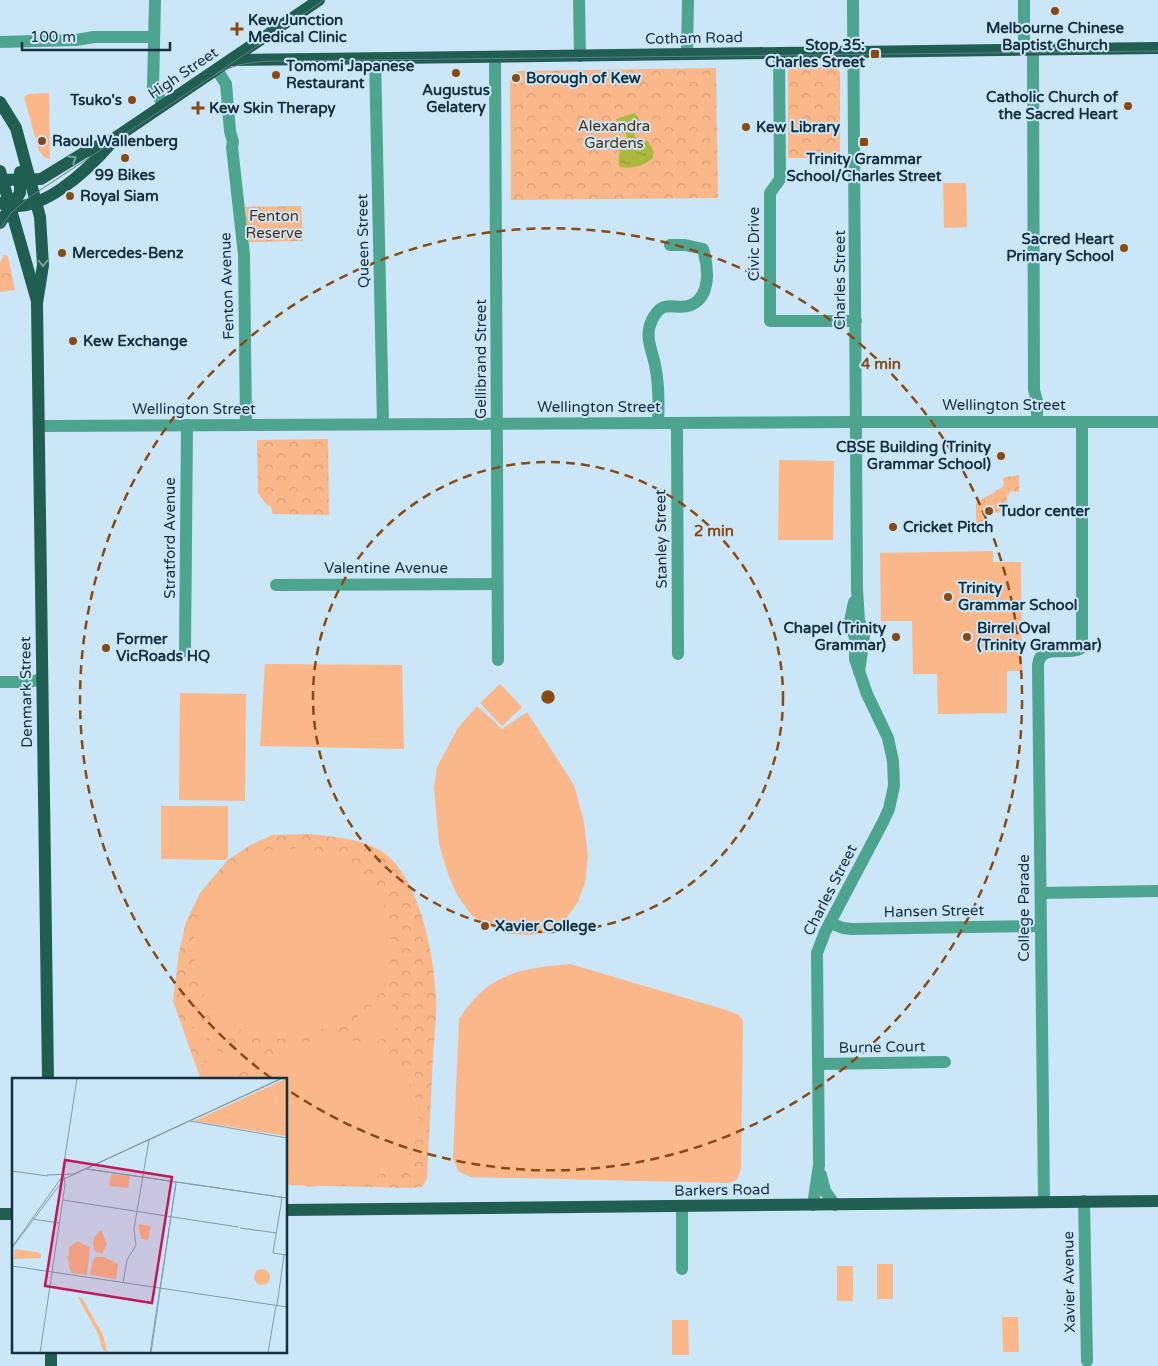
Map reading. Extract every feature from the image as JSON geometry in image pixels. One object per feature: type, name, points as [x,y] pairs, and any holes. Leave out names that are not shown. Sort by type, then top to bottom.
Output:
[{"type":"main road","name":"High Street","points":[[1,177],[39,180],[85,152],[115,138],[319,0]]},
{"type":"main road","name":"Cotham Road","points":[[231,60],[1158,48]]},
{"type":"main road","name":"Denmark Street","points":[[0,102],[16,126],[26,180],[37,202],[41,223],[43,265],[37,304],[48,1078]]},
{"type":"main road","name":"High Street","points":[[5,205],[25,206],[37,202],[84,171],[99,158],[115,138]]},
{"type":"main road","name":"Denmark Street","points":[[1,177],[5,205],[37,304]]},
{"type":"main road","points":[[0,223],[5,205],[20,192],[26,180]]},
{"type":"main road","name":"Barkers Road","points":[[288,1210],[1158,1201]]},
{"type":"street","points":[[154,0],[153,88],[164,105]]},
{"type":"street","points":[[579,0],[580,56]]},
{"type":"street","points":[[687,54],[688,0]]},
{"type":"street","name":"Charles Street","points":[[813,1205],[819,1165],[817,953],[819,944],[889,809],[894,786],[893,762],[888,738],[867,694],[859,672],[864,642],[859,620],[857,590],[854,0]]},
{"type":"street","points":[[1024,0],[1028,50],[1034,390],[1037,401],[1034,422]]},
{"type":"street","points":[[0,42],[76,40],[94,37],[154,37]]},
{"type":"street","name":"Civic Drive","points":[[779,53],[780,179],[770,192],[770,321],[856,321]]},
{"type":"street","name":"Gellibrand Street","points":[[495,57],[498,660]]},
{"type":"street","name":"Queen Street","points":[[375,58],[383,424]]},
{"type":"street","name":"Fenton Avenue","points":[[217,70],[226,84],[244,255],[246,425]]},
{"type":"street","points":[[658,423],[659,398],[655,364],[649,345],[649,329],[652,320],[659,310],[670,305],[692,305],[702,296],[706,286],[708,266],[703,249],[685,245],[670,245]]},
{"type":"street","name":"College Parade","points":[[1044,1202],[1038,661],[1040,655],[1046,652],[1073,652],[1080,649],[1082,634],[1082,422]]},
{"type":"street","name":"Wellington Street","points":[[40,426],[1158,422]]},
{"type":"street","name":"Stanley Street","points":[[677,423],[678,654]]},
{"type":"street","name":"Stratford Avenue","points":[[185,651],[187,425]]},
{"type":"street","name":"Valentine Avenue","points":[[276,585],[497,584]]},
{"type":"street","points":[[0,682],[30,682],[42,679]]},
{"type":"street","points":[[1041,893],[1158,891]]},
{"type":"street","name":"Hansen Street","points":[[830,923],[852,929],[1040,926]]},
{"type":"street","name":"Burne Court","points":[[818,1064],[945,1062]]},
{"type":"street","name":"Charles Street","points":[[819,1165],[824,1189],[835,1205]]},
{"type":"street","name":"Xavier Avenue","points":[[1084,1201],[1087,1362]]},
{"type":"street","points":[[682,1207],[682,1269]]},
{"type":"green space","points":[[835,67],[840,72],[840,158],[788,158],[788,68]]},
{"type":"green space","name":"Alexandra Gardens","points":[[716,68],[718,198],[511,200],[510,77],[516,71]]},
{"type":"green space","points":[[49,93],[50,159],[44,157],[39,151],[24,97],[29,94]]},
{"type":"green space","points":[[943,183],[966,183],[967,227],[944,228]]},
{"type":"green space","name":"Fenton Reserve","points":[[301,206],[303,241],[249,242],[245,207]]},
{"type":"green space","points":[[4,255],[8,256],[15,290],[0,292],[0,262]]},
{"type":"green space","points":[[328,439],[329,515],[273,514],[271,507],[266,504],[258,493],[257,440]]},
{"type":"green space","points":[[779,460],[834,461],[833,540],[778,540]]},
{"type":"green space","points":[[1019,475],[1019,492],[1010,491],[1010,494],[1007,495],[1007,503],[1010,504],[1011,508],[1003,508],[1003,512],[983,513],[984,524],[976,524],[976,503],[1004,486],[1003,479],[1006,477]]},
{"type":"green space","name":"Birrel Oval (Trinity Grammar)","points":[[993,551],[993,562],[1021,562],[1022,671],[1007,671],[1007,713],[938,714],[937,674],[913,674],[912,621],[881,621],[880,553]]},
{"type":"green space","points":[[265,664],[402,665],[404,749],[260,746]]},
{"type":"green space","points":[[500,684],[522,707],[502,726],[480,703]]},
{"type":"green space","points":[[180,693],[246,694],[245,801],[179,800]]},
{"type":"green space","points":[[477,706],[502,729],[527,712],[574,785],[584,822],[588,856],[585,883],[578,902],[565,920],[549,932],[531,935],[510,934],[493,928],[472,916],[457,895],[448,874],[439,844],[434,787],[437,767],[458,728]]},
{"type":"green space","points":[[161,806],[228,806],[228,858],[225,860],[161,859]]},
{"type":"green space","points":[[308,834],[337,837],[357,841],[376,848],[396,865],[416,899],[423,919],[432,960],[436,1004],[427,1179],[422,1187],[288,1185],[288,1078],[200,1078],[173,1001],[179,952],[186,922],[200,893],[228,860],[250,845],[273,835]]},
{"type":"green space","points":[[304,848],[337,857],[364,877],[384,905],[393,949],[383,992],[346,1019],[311,1034],[270,1040],[228,1025],[201,990],[192,946],[198,914],[214,885],[239,863],[269,850]]},
{"type":"green space","points":[[570,964],[739,1015],[743,1021],[741,1169],[737,1180],[728,1183],[471,1177],[459,1172],[453,1159],[459,1019],[482,992],[506,976],[535,968]]},
{"type":"green space","points":[[385,996],[404,1022],[371,1046],[399,1067],[416,1098],[419,1134],[404,1163],[367,1181],[309,1187],[288,1181],[288,1078],[258,1078],[256,1058],[281,1056],[302,1043],[337,1037],[370,1045],[352,1021]]},
{"type":"green space","points":[[192,998],[212,1056],[245,1045],[252,1065],[220,1078],[212,1078],[185,1000]]},
{"type":"green space","points":[[186,1010],[210,1078],[206,1078],[183,1011]]},
{"type":"green space","points":[[216,1024],[227,1031],[214,1054],[205,1028]]},
{"type":"green space","points":[[877,1264],[893,1264],[893,1299],[877,1299]]},
{"type":"green space","points":[[837,1266],[853,1266],[853,1301],[837,1301]]},
{"type":"green space","points":[[1002,1317],[1018,1317],[1019,1352],[1003,1352]]},
{"type":"green space","points":[[672,1320],[688,1320],[689,1355],[672,1355]]},
{"type":"water","points":[[635,113],[640,121],[634,131],[636,139],[648,141],[654,152],[652,159],[641,165],[629,168],[620,167],[620,153],[628,141],[626,134],[620,132],[616,119]]},
{"type":"tram line","points":[[0,229],[11,213],[28,198],[324,0]]},
{"type":"tram line","points":[[213,76],[242,64],[273,61],[1158,51]]},
{"type":"place","name":"Melbourne Chinese Baptist Church","points":[[1055,11]]},
{"type":"place","name":"Kew Junction Medical Clinic","points":[[237,29]]},
{"type":"place","name":"Stop 35: Charles Street","points":[[875,54]]},
{"type":"place","name":"Augustus Gelatery","points":[[456,73]]},
{"type":"place","name":"Tomomi Japanese Restaurant","points":[[276,75]]},
{"type":"place","name":"Borough of Kew","points":[[516,78]]},
{"type":"place","name":"Tsuko's","points":[[132,100]]},
{"type":"place","name":"Catholic Church of the Sacred Heart","points":[[1128,106]]},
{"type":"place","name":"Kew Skin Therapy","points":[[198,108]]},
{"type":"place","name":"Kew Library","points":[[746,127]]},
{"type":"place","name":"Raoul Wallenberg","points":[[42,141]]},
{"type":"place","name":"Trinity Grammar School/Charles Street","points":[[864,142]]},
{"type":"place","name":"99 Bikes","points":[[125,158]]},
{"type":"place","name":"Royal Siam","points":[[70,196]]},
{"type":"place","name":"Sacred Heart Primary School","points":[[1124,248]]},
{"type":"place","name":"Mercedes-Benz","points":[[62,253]]},
{"type":"place","name":"Kew Exchange","points":[[73,341]]},
{"type":"place","name":"CBSE Building (Trinity Grammar School)","points":[[1001,456]]},
{"type":"place","name":"Tudor center","points":[[989,511]]},
{"type":"place","name":"Cricket Pitch","points":[[893,527]]},
{"type":"place","name":"Trinity Grammar School","points":[[948,597]]},
{"type":"place","name":"Chapel (Trinity Grammar)","points":[[896,637]]},
{"type":"place","name":"Birrel Oval (Trinity Grammar)","points":[[967,637]]},
{"type":"place","name":"Former VicRoads HQ","points":[[106,648]]},
{"type":"place","name":"Xavier College","points":[[485,926]]}]
